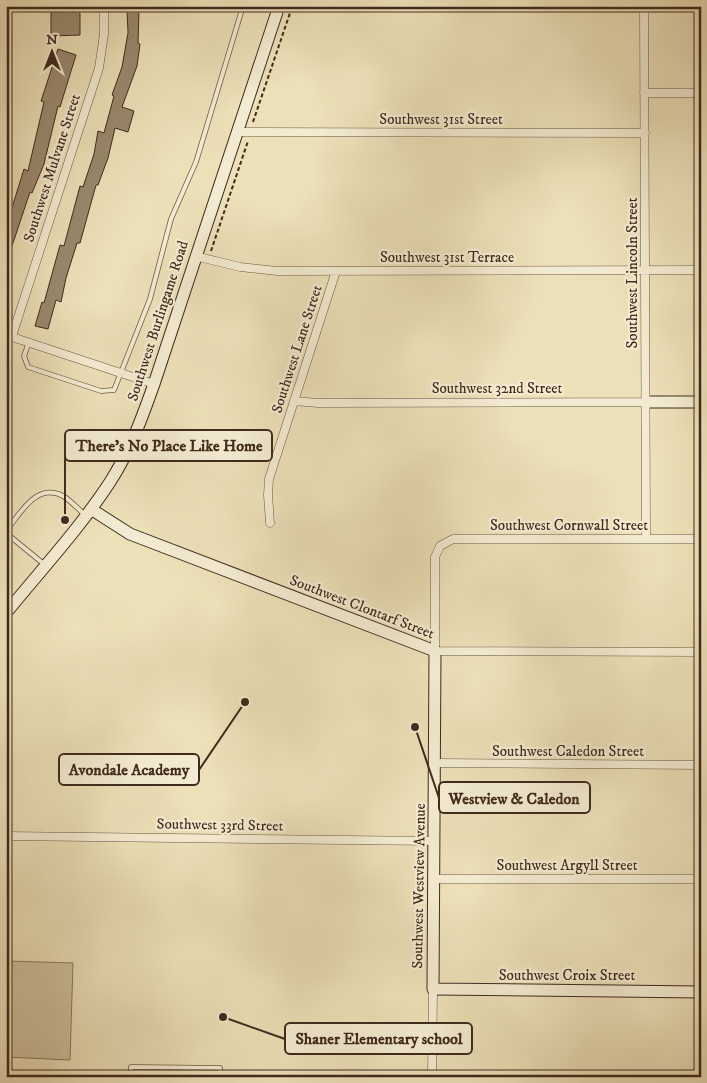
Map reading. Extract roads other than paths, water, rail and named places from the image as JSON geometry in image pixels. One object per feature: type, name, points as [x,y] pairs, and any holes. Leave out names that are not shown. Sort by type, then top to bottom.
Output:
[{"type":"street","name":"Southwest Mulvane Street","points":[[9,336],[98,68],[104,34],[104,6]]},
{"type":"street","points":[[257,6],[271,6]]},
{"type":"street","name":"Southwest Burlingame Road","points":[[6,613],[111,481],[131,443],[154,384],[279,6]]},
{"type":"street","name":"Southwest Lincoln Street","points":[[644,6],[646,539]]},
{"type":"street","points":[[644,93],[701,93]]},
{"type":"street","name":"Southwest 31st Street","points":[[237,132],[645,133]]},
{"type":"street","name":"Southwest 31st Terrace","points":[[196,256],[255,269],[336,271],[701,270]]},
{"type":"street","name":"Southwest Lane Street","points":[[270,523],[269,479],[336,271]]},
{"type":"street","points":[[9,336],[154,384]]},
{"type":"street","name":"Southwest 32nd Street","points":[[294,401],[318,403],[701,402]]},
{"type":"street","name":"Southwest Clontarf Street","points":[[88,512],[130,534],[435,651],[701,652]]},
{"type":"street","name":"Southwest Cornwall Street","points":[[440,546],[453,539],[701,539]]},
{"type":"street","name":"Southwest Westview Avenue","points":[[432,1077],[435,557],[440,546]]},
{"type":"street","name":"Southwest Caledon Street","points":[[435,763],[701,765]]},
{"type":"street","name":"Southwest 33rd Street","points":[[6,836],[434,841]]},
{"type":"street","name":"Southwest Argyll Street","points":[[434,879],[701,879]]},
{"type":"street","name":"Southwest Croix Street","points":[[433,989],[701,992]]},
{"type":"lane","points":[[29,342],[24,356],[28,367],[101,391],[114,390],[150,299],[171,219],[196,162],[243,6]]},
{"type":"lane","points":[[45,565],[6,532],[32,498],[42,493],[62,496],[88,512]]},
{"type":"lane","points":[[131,1077],[132,1067],[220,1068],[220,1077]]},
{"type":"place","name":"There’s No Place Like Home","points":[[65,520]]},
{"type":"place","name":"Avondale Academy","points":[[245,702]]},
{"type":"place","name":"Westview & Caledon","points":[[415,727]]},
{"type":"place","name":"Shaner Elementary school","points":[[223,1017]]}]
